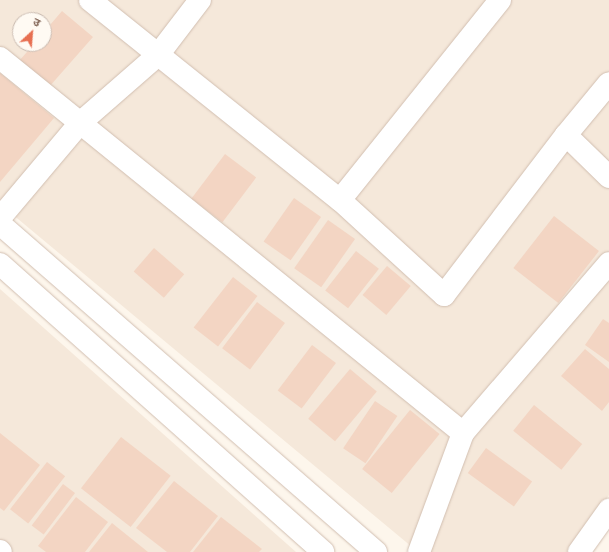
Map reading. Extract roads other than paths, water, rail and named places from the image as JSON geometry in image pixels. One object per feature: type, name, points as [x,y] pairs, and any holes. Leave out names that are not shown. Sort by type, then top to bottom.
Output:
[{"type":"street","points":[[90,0],[340,200],[444,295],[566,136],[609,83]]},
{"type":"street","points":[[0,218],[80,123],[158,55],[200,0]]},
{"type":"street","points":[[340,200],[500,0]]},
{"type":"street","points":[[0,58],[463,433]]},
{"type":"street","points":[[566,136],[609,177]]},
{"type":"street","points":[[0,224],[376,552]]},
{"type":"street","points":[[419,552],[463,433],[609,263]]},
{"type":"street","points":[[0,264],[323,552]]},
{"type":"street","points":[[579,552],[609,510]]}]
